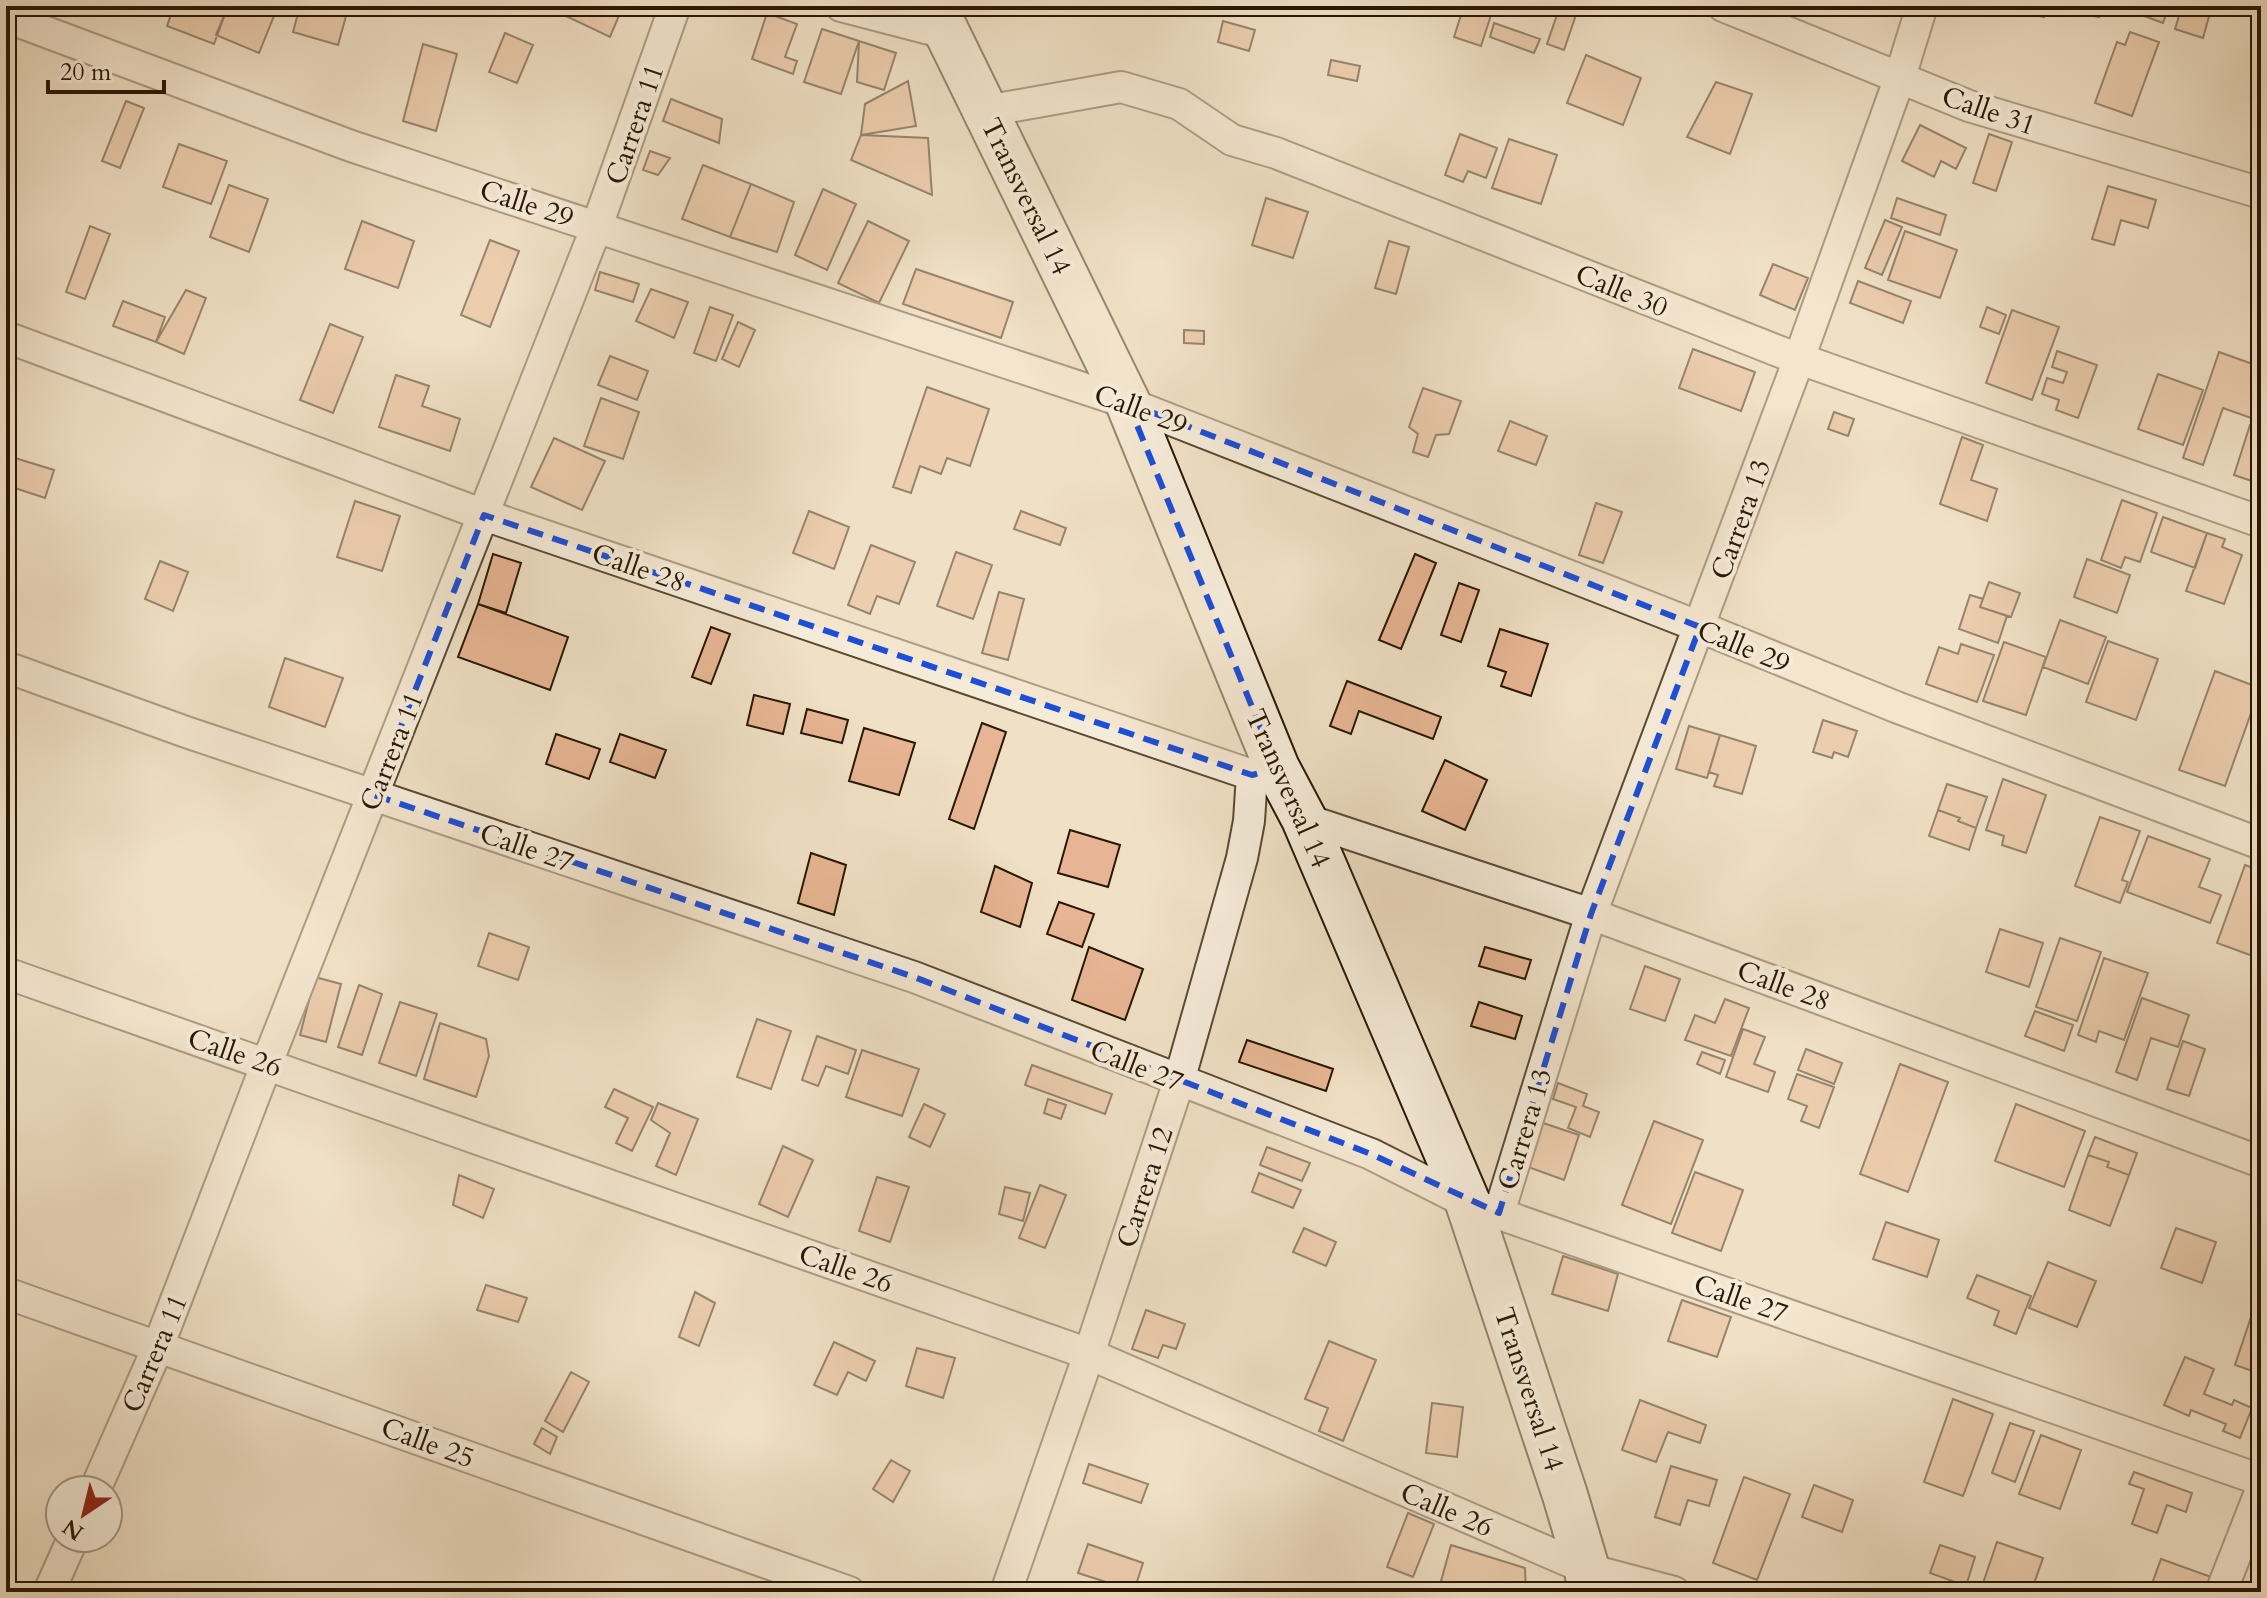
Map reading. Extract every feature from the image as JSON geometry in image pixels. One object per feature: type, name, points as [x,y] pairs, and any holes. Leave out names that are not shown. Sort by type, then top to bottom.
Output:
[{"type":"street","name":"Carrera 11","points":[[102,1474],[158,1347],[597,226],[675,6]]},
{"type":"street","points":[[841,6],[940,20]]},
{"type":"street","name":"Calle 31","points":[[1723,6],[1969,106],[2261,193]]},
{"type":"street","name":"Carrera 13","points":[[1483,1208],[1799,359],[1900,77],[1922,6]]},
{"type":"street","name":"Calle 29","points":[[6,17],[351,146],[1128,403],[1896,707],[2261,844]]},
{"type":"street","name":"Transversal 14","points":[[940,20],[1128,403],[1265,772],[1304,819],[1483,1208],[1589,1581]]},
{"type":"street","name":"Calle 30","points":[[986,111],[1121,87],[1179,104],[1232,140],[1276,153],[1799,359],[2261,522]]},
{"type":"street","name":"Calle 28","points":[[6,337],[484,515],[1265,772]]},
{"type":"street","name":"Calle 27","points":[[6,667],[186,732],[914,977],[1371,1154],[1483,1208],[2261,1480]]},
{"type":"street","name":"Carrera 12","points":[[1006,1592],[1179,1081],[1265,772]]},
{"type":"street","name":"Calle 28","points":[[1304,819],[1591,914],[2261,1162]]},
{"type":"street","name":"Calle 26","points":[[6,973],[1089,1354],[1589,1581],[1674,1592]]},
{"type":"street","name":"Calle 25","points":[[6,1293],[849,1592]]},
{"type":"street","points":[[2221,1592],[2261,1490]]},
{"type":"street","points":[[49,1592],[66,1554]]},
{"type":"highlighted area","points":[[1128,403],[1700,627],[1591,914],[1499,1213],[1371,1154],[914,977],[374,795],[484,515],[1252,775],[1277,768]]},
{"type":"building","points":[[174,6],[228,6],[214,44],[167,26]]},
{"type":"building","points":[[228,6],[278,6],[259,53],[216,35]]},
{"type":"building","points":[[300,6],[353,6],[348,9],[338,45],[293,32]]},
{"type":"building","points":[[550,6],[623,6],[610,37]]},
{"type":"building","points":[[1450,6],[1494,6],[1481,46],[1454,37],[1462,12]]},
{"type":"building","points":[[1560,6],[1579,6],[1564,50],[1547,44]]},
{"type":"building","points":[[2006,6],[2046,6],[2044,17],[2006,9]]},
{"type":"building","points":[[2075,6],[2101,6],[2099,17],[2074,12]]},
{"type":"building","points":[[2139,6],[2169,6],[2163,23],[2136,13]]},
{"type":"building","points":[[2182,6],[2210,13],[2203,38],[2175,29]]},
{"type":"building","points":[[767,13],[797,24],[785,57],[797,61],[793,74],[752,59]]},
{"type":"building","points":[[1223,21],[1255,30],[1249,51],[1218,42]]},
{"type":"building","points":[[1494,23],[1540,39],[1534,53],[1490,37]]},
{"type":"building","points":[[822,29],[859,41],[841,94],[804,82]]},
{"type":"building","points":[[2130,32],[2159,42],[2132,116],[2095,103],[2117,42],[2125,45]]},
{"type":"building","points":[[505,33],[533,45],[517,83],[489,72]]},
{"type":"building","points":[[859,41],[896,53],[884,90],[857,82]]},
{"type":"building","points":[[423,44],[457,54],[436,131],[403,121]]},
{"type":"building","points":[[1586,55],[1641,78],[1623,125],[1567,103]]},
{"type":"building","points":[[1331,60],[1360,66],[1357,81],[1328,75]]},
{"type":"building","points":[[908,81],[916,126],[861,135],[865,104]]},
{"type":"building","points":[[1716,82],[1752,94],[1730,154],[1687,137]]},
{"type":"building","points":[[671,99],[722,119],[719,143],[663,121]]},
{"type":"building","points":[[126,101],[144,108],[120,168],[102,161]]},
{"type":"building","points":[[1920,125],[1966,148],[1956,169],[1941,161],[1934,177],[1902,161]]},
{"type":"building","points":[[1460,134],[1497,148],[1486,178],[1468,171],[1463,182],[1445,175]]},
{"type":"building","points":[[1989,134],[2012,142],[1996,191],[1973,183]]},
{"type":"building","points":[[861,135],[928,138],[932,195],[851,160]]},
{"type":"building","points":[[1509,139],[1557,155],[1541,204],[1492,188]]},
{"type":"building","points":[[179,144],[227,161],[211,204],[163,187]]},
{"type":"building","points":[[650,151],[670,158],[658,175],[643,170]]},
{"type":"building","points":[[703,165],[751,184],[730,237],[682,219]]},
{"type":"building","points":[[751,184],[794,202],[777,252],[730,237]]},
{"type":"building","points":[[229,185],[268,199],[249,252],[210,237]]},
{"type":"building","points":[[2108,186],[2156,200],[2148,228],[2121,220],[2114,245],[2092,239]]},
{"type":"building","points":[[823,189],[856,204],[827,270],[795,255]]},
{"type":"building","points":[[1266,198],[1308,212],[1293,258],[1252,245]]},
{"type":"building","points":[[1897,198],[1946,215],[1940,235],[1891,218]]},
{"type":"building","points":[[6,211],[16,214],[9,240],[6,240]]},
{"type":"building","points":[[1885,220],[1902,227],[1882,275],[1865,268]]},
{"type":"building","points":[[362,221],[414,241],[398,288],[345,269]]},
{"type":"building","points":[[868,221],[909,241],[879,303],[838,283]]},
{"type":"building","points":[[90,226],[110,234],[85,299],[66,292]]},
{"type":"building","points":[[1905,231],[1957,250],[1940,298],[1888,280]]},
{"type":"building","points":[[490,240],[519,251],[490,327],[461,315]]},
{"type":"building","points":[[1389,241],[1409,247],[1396,294],[1375,288]]},
{"type":"building","points":[[1773,264],[1808,278],[1795,310],[1760,295]]},
{"type":"building","points":[[916,269],[1013,302],[1001,338],[903,304]]},
{"type":"building","points":[[600,272],[639,284],[633,302],[595,290]]},
{"type":"building","points":[[1858,281],[1911,301],[1903,323],[1850,303]]},
{"type":"building","points":[[651,289],[688,302],[674,338],[636,321]]},
{"type":"building","points":[[186,290],[206,298],[184,354],[156,342]]},
{"type":"building","points":[[123,301],[165,317],[156,342],[113,326]]},
{"type":"building","points":[[710,307],[733,315],[716,361],[694,353]]},
{"type":"building","points":[[1987,307],[2006,315],[1999,334],[1980,327]]},
{"type":"building","points":[[2012,310],[2059,327],[2032,400],[1986,383]]},
{"type":"building","points":[[738,322],[755,330],[739,367],[722,359]]},
{"type":"building","points":[[330,324],[363,337],[333,413],[300,400]]},
{"type":"building","points":[[1184,330],[1204,331],[1204,344],[1184,343]]},
{"type":"building","points":[[1693,349],[1755,372],[1741,411],[1679,388]]},
{"type":"building","points":[[2057,351],[2097,365],[2078,418],[2056,410],[2059,400],[2042,394],[2047,378],[2063,383],[2067,372],[2052,367]]},
{"type":"building","points":[[2219,352],[2261,367],[2261,399],[2254,419],[2223,408],[2203,465],[2183,458]]},
{"type":"building","points":[[610,356],[648,371],[637,400],[598,385]]},
{"type":"building","points":[[2158,374],[2203,390],[2183,445],[2138,429]]},
{"type":"building","points":[[396,375],[429,386],[422,406],[460,419],[450,451],[379,427]]},
{"type":"building","points":[[927,387],[989,409],[970,466],[947,458],[941,474],[920,466],[911,493],[893,487]]},
{"type":"building","points":[[1423,388],[1461,401],[1449,434],[1436,435],[1428,457],[1413,452],[1418,434],[1409,427]]},
{"type":"building","points":[[601,398],[639,412],[623,459],[584,446]]},
{"type":"building","points":[[1834,412],[1854,419],[1848,436],[1828,429]]},
{"type":"building","points":[[1510,421],[1547,436],[1536,465],[1498,451]]},
{"type":"building","points":[[2250,425],[2261,429],[2261,484],[2234,475]]},
{"type":"building","points":[[1962,437],[1983,445],[1971,480],[1997,489],[1987,521],[1940,504]]},
{"type":"building","points":[[554,438],[605,461],[582,510],[531,487]]},
{"type":"building","points":[[15,458],[54,470],[45,498],[6,485]]},
{"type":"building","points":[[2122,500],[2157,513],[2140,562],[2125,557],[2121,568],[2101,560]]},
{"type":"building","points":[[355,501],[400,516],[382,571],[337,557]]},
{"type":"building","points":[[1596,503],[1622,512],[1603,563],[1579,555]]},
{"type":"building","points":[[809,511],[849,527],[834,569],[793,553]]},
{"type":"building","points":[[1021,511],[1066,528],[1060,545],[1014,529]]},
{"type":"building","points":[[2163,517],[2207,533],[2195,568],[2151,552]]},
{"type":"building","points":[[2207,533],[2225,539],[2222,547],[2242,555],[2224,604],[2186,591]]},
{"type":"building","points":[[871,545],[915,562],[899,604],[877,596],[870,614],[848,605]]},
{"type":"building","points":[[956,552],[992,565],[973,619],[937,606]]},
{"type":"building","points":[[493,554],[521,563],[506,613],[478,604]]},
{"type":"building","points":[[1415,554],[1436,563],[1401,649],[1379,640]]},
{"type":"building","points":[[2087,559],[2130,575],[2117,613],[2074,597]]},
{"type":"building","points":[[160,561],[188,572],[173,611],[145,599]]},
{"type":"building","points":[[1989,582],[2020,593],[2011,617],[1980,607]]},
{"type":"building","points":[[1459,583],[1479,590],[1461,642],[1441,635]]},
{"type":"building","points":[[999,592],[1024,599],[1008,660],[982,653]]},
{"type":"building","points":[[1970,595],[1983,599],[1980,607],[2007,616],[1998,643],[1959,629]]},
{"type":"building","points":[[478,604],[568,637],[550,690],[458,657]]},
{"type":"building","points":[[2060,620],[2106,637],[2088,684],[2043,667]]},
{"type":"building","points":[[711,627],[730,634],[711,684],[692,677]]},
{"type":"building","points":[[1500,629],[1548,644],[1531,696],[1501,686],[1506,672],[1488,666]]},
{"type":"building","points":[[2108,641],[2158,659],[2136,720],[2086,702]]},
{"type":"building","points":[[2004,642],[2046,657],[2026,715],[1983,701]]},
{"type":"building","points":[[1961,644],[1994,655],[1977,702],[1926,684],[1939,647],[1958,654]]},
{"type":"building","points":[[285,658],[343,678],[325,727],[269,707]]},
{"type":"building","points":[[2215,671],[2260,688],[2225,786],[2179,770]]},
{"type":"building","points":[[1347,681],[1441,717],[1433,739],[1359,711],[1351,734],[1330,726]]},
{"type":"building","points":[[754,695],[790,704],[783,734],[747,725]]},
{"type":"building","points":[[807,709],[848,720],[842,743],[801,733]]},
{"type":"building","points":[[1823,720],[1857,731],[1848,757],[1834,752],[1832,758],[1813,752]]},
{"type":"building","points":[[982,723],[1006,732],[974,829],[949,819]]},
{"type":"building","points":[[1689,726],[1720,735],[1707,778],[1676,769]]},
{"type":"building","points":[[864,728],[915,743],[899,795],[849,781]]},
{"type":"building","points":[[556,734],[600,749],[589,779],[546,764]]},
{"type":"building","points":[[620,734],[666,750],[655,778],[610,762]]},
{"type":"building","points":[[1720,735],[1756,746],[1742,794],[1714,786],[1718,775],[1709,772]]},
{"type":"building","points":[[1445,760],[1487,780],[1465,830],[1422,811]]},
{"type":"building","points":[[2003,779],[2046,795],[2026,853],[2002,845],[2004,836],[1986,830]]},
{"type":"building","points":[[1947,784],[1987,797],[1976,828],[1938,810]]},
{"type":"building","points":[[1938,810],[1976,828],[1969,850],[1929,836]]},
{"type":"building","points":[[2100,817],[2140,831],[2122,880],[2128,882],[2120,903],[2075,886]]},
{"type":"building","points":[[1070,830],[1120,845],[1108,887],[1058,873]]},
{"type":"building","points":[[2148,836],[2210,859],[2199,887],[2221,895],[2210,923],[2127,892]]},
{"type":"building","points":[[811,853],[846,865],[834,915],[798,903]]},
{"type":"building","points":[[2245,865],[2261,871],[2261,959],[2217,943]]},
{"type":"building","points":[[995,866],[1032,883],[1020,927],[981,912]]},
{"type":"building","points":[[1059,902],[1094,914],[1082,947],[1047,934]]},
{"type":"building","points":[[2000,929],[2043,943],[2029,987],[1986,972]]},
{"type":"building","points":[[489,933],[529,947],[518,980],[478,966]]},
{"type":"building","points":[[2060,938],[2101,952],[2077,1021],[2036,1007]]},
{"type":"building","points":[[1089,947],[1143,969],[1125,1020],[1072,1000]]},
{"type":"building","points":[[1485,947],[1531,960],[1525,979],[1479,966]]},
{"type":"building","points":[[2104,958],[2148,973],[2124,1040],[2099,1031],[2096,1042],[2078,1035]]},
{"type":"building","points":[[1645,966],[1680,979],[1665,1021],[1630,1009]]},
{"type":"building","points":[[315,977],[341,984],[326,1042],[300,1035]]},
{"type":"building","points":[[359,985],[382,994],[362,1055],[338,1047]]},
{"type":"building","points":[[2142,998],[2189,1015],[2178,1047],[2151,1038],[2137,1080],[2116,1072]]},
{"type":"building","points":[[1725,999],[1749,1008],[1731,1056],[1685,1040],[1695,1015],[1715,1023]]},
{"type":"building","points":[[400,1002],[437,1014],[416,1076],[379,1063]]},
{"type":"building","points":[[1479,1002],[1522,1016],[1515,1039],[1471,1026]]},
{"type":"building","points":[[2035,1011],[2073,1025],[2064,1051],[2025,1036]]},
{"type":"building","points":[[757,1019],[791,1031],[771,1089],[737,1077]]},
{"type":"building","points":[[440,1023],[486,1039],[489,1056],[476,1097],[424,1079]]},
{"type":"building","points":[[1743,1029],[1765,1037],[1754,1064],[1775,1072],[1768,1092],[1726,1077]]},
{"type":"building","points":[[817,1036],[856,1050],[848,1074],[826,1066],[818,1086],[802,1080]]},
{"type":"building","points":[[1247,1040],[1333,1069],[1326,1091],[1239,1062]]},
{"type":"building","points":[[2183,1041],[2205,1049],[2189,1096],[2167,1089]]},
{"type":"building","points":[[1806,1049],[1842,1063],[1834,1084],[1798,1070]]},
{"type":"building","points":[[862,1050],[919,1069],[902,1116],[846,1097]]},
{"type":"building","points":[[1702,1052],[1725,1060],[1720,1074],[1697,1064]]},
{"type":"building","points":[[1900,1064],[1948,1082],[1908,1192],[1860,1174]]},
{"type":"building","points":[[1032,1065],[1112,1094],[1105,1114],[1025,1085]]},
{"type":"building","points":[[1797,1074],[1834,1087],[1819,1128],[1801,1121],[1807,1106],[1788,1099]]},
{"type":"building","points":[[1558,1083],[1587,1094],[1583,1106],[1599,1112],[1590,1137],[1568,1128],[1576,1107],[1553,1099]]},
{"type":"building","points":[[614,1089],[653,1107],[632,1151],[616,1143],[628,1118],[605,1107]]},
{"type":"building","points":[[1048,1099],[1066,1105],[1061,1119],[1044,1113]]},
{"type":"building","points":[[658,1103],[698,1119],[676,1175],[656,1166],[670,1133],[651,1120]]},
{"type":"building","points":[[924,1104],[945,1114],[930,1147],[909,1137]]},
{"type":"building","points":[[2016,1104],[2085,1131],[2064,1187],[1995,1161]]},
{"type":"building","points":[[1654,1121],[1703,1140],[1671,1224],[1622,1205]]},
{"type":"building","points":[[1543,1123],[1579,1135],[1564,1180],[1528,1167]]},
{"type":"building","points":[[2095,1137],[2137,1153],[2129,1175],[2107,1167],[2109,1162],[2088,1155]]},
{"type":"building","points":[[783,1146],[813,1160],[788,1217],[759,1204]]},
{"type":"building","points":[[1267,1147],[1310,1163],[1302,1181],[1260,1165]]},
{"type":"building","points":[[2088,1155],[2109,1162],[2107,1167],[2129,1175],[2110,1226],[2069,1210]]},
{"type":"building","points":[[1695,1172],[1743,1190],[1721,1251],[1672,1233]]},
{"type":"building","points":[[1259,1173],[1301,1190],[1293,1208],[1252,1192]]},
{"type":"building","points":[[459,1175],[494,1189],[483,1218],[453,1205]]},
{"type":"building","points":[[877,1177],[909,1187],[890,1242],[859,1231]]},
{"type":"building","points":[[1040,1185],[1066,1195],[1045,1248],[1019,1238]]},
{"type":"building","points":[[1005,1187],[1030,1193],[1023,1221],[999,1214]]},
{"type":"building","points":[[1886,1222],[1939,1240],[1927,1277],[1873,1259]]},
{"type":"building","points":[[1304,1228],[1336,1242],[1326,1266],[1293,1252]]},
{"type":"building","points":[[2176,1228],[2216,1242],[2202,1283],[2161,1268]]},
{"type":"building","points":[[1563,1256],[1618,1274],[1608,1311],[1552,1294]]},
{"type":"building","points":[[2048,1262],[2096,1281],[2077,1327],[2029,1308]]},
{"type":"building","points":[[1977,1275],[2031,1296],[2016,1334],[1994,1325],[1999,1311],[1967,1298]]},
{"type":"building","points":[[486,1285],[527,1298],[518,1322],[477,1310]]},
{"type":"building","points":[[695,1292],[715,1303],[699,1346],[679,1337]]},
{"type":"building","points":[[1682,1300],[1731,1317],[1717,1357],[1668,1341]]},
{"type":"building","points":[[1146,1310],[1185,1324],[1176,1349],[1163,1345],[1158,1358],[1132,1349]]},
{"type":"building","points":[[2252,1314],[2261,1317],[2261,1374],[2235,1365]]},
{"type":"building","points":[[1329,1341],[1376,1360],[1343,1441],[1319,1431],[1328,1408],[1305,1399]]},
{"type":"building","points":[[834,1342],[875,1361],[866,1381],[848,1372],[837,1395],[814,1385]]},
{"type":"building","points":[[917,1348],[955,1358],[943,1398],[906,1386]]},
{"type":"building","points":[[2185,1357],[2214,1369],[2204,1394],[2232,1405],[2234,1400],[2252,1408],[2240,1438],[2223,1431],[2226,1424],[2191,1410],[2189,1416],[2164,1405]]},
{"type":"building","points":[[571,1372],[589,1382],[563,1432],[545,1421]]},
{"type":"building","points":[[1953,1399],[1993,1414],[1963,1496],[1924,1482]]},
{"type":"building","points":[[1640,1400],[1706,1425],[1700,1443],[1668,1432],[1656,1462],[1622,1450]]},
{"type":"building","points":[[1432,1403],[1463,1407],[1457,1457],[1426,1453]]},
{"type":"building","points":[[2010,1423],[2034,1431],[2015,1482],[1992,1473]]},
{"type":"building","points":[[542,1428],[557,1437],[550,1454],[534,1444]]},
{"type":"building","points":[[2041,1435],[2081,1450],[2060,1509],[2019,1494]]},
{"type":"building","points":[[891,1460],[910,1471],[893,1502],[873,1489]]},
{"type":"building","points":[[1089,1464],[1148,1484],[1141,1503],[1083,1483]]},
{"type":"building","points":[[1671,1466],[1717,1480],[1709,1506],[1688,1500],[1680,1525],[1655,1517]]},
{"type":"building","points":[[2134,1472],[2192,1493],[2186,1512],[2167,1505],[2157,1533],[2132,1524],[2144,1489],[2129,1484]]},
{"type":"building","points":[[1744,1477],[1790,1494],[1757,1580],[1713,1563]]},
{"type":"building","points":[[1814,1485],[1853,1500],[1842,1532],[1802,1517]]},
{"type":"building","points":[[1408,1513],[1434,1524],[1413,1577],[1387,1567]]},
{"type":"building","points":[[1997,1542],[2043,1558],[2031,1592],[1980,1592]]},
{"type":"building","points":[[1088,1544],[1143,1563],[1134,1591],[1078,1573]]},
{"type":"building","points":[[1451,1545],[1525,1568],[1526,1592],[1438,1592]]},
{"type":"building","points":[[1940,1545],[1975,1557],[1966,1586],[1930,1573]]},
{"type":"building","points":[[2161,1559],[2217,1579],[2212,1592],[2149,1592]]}]
